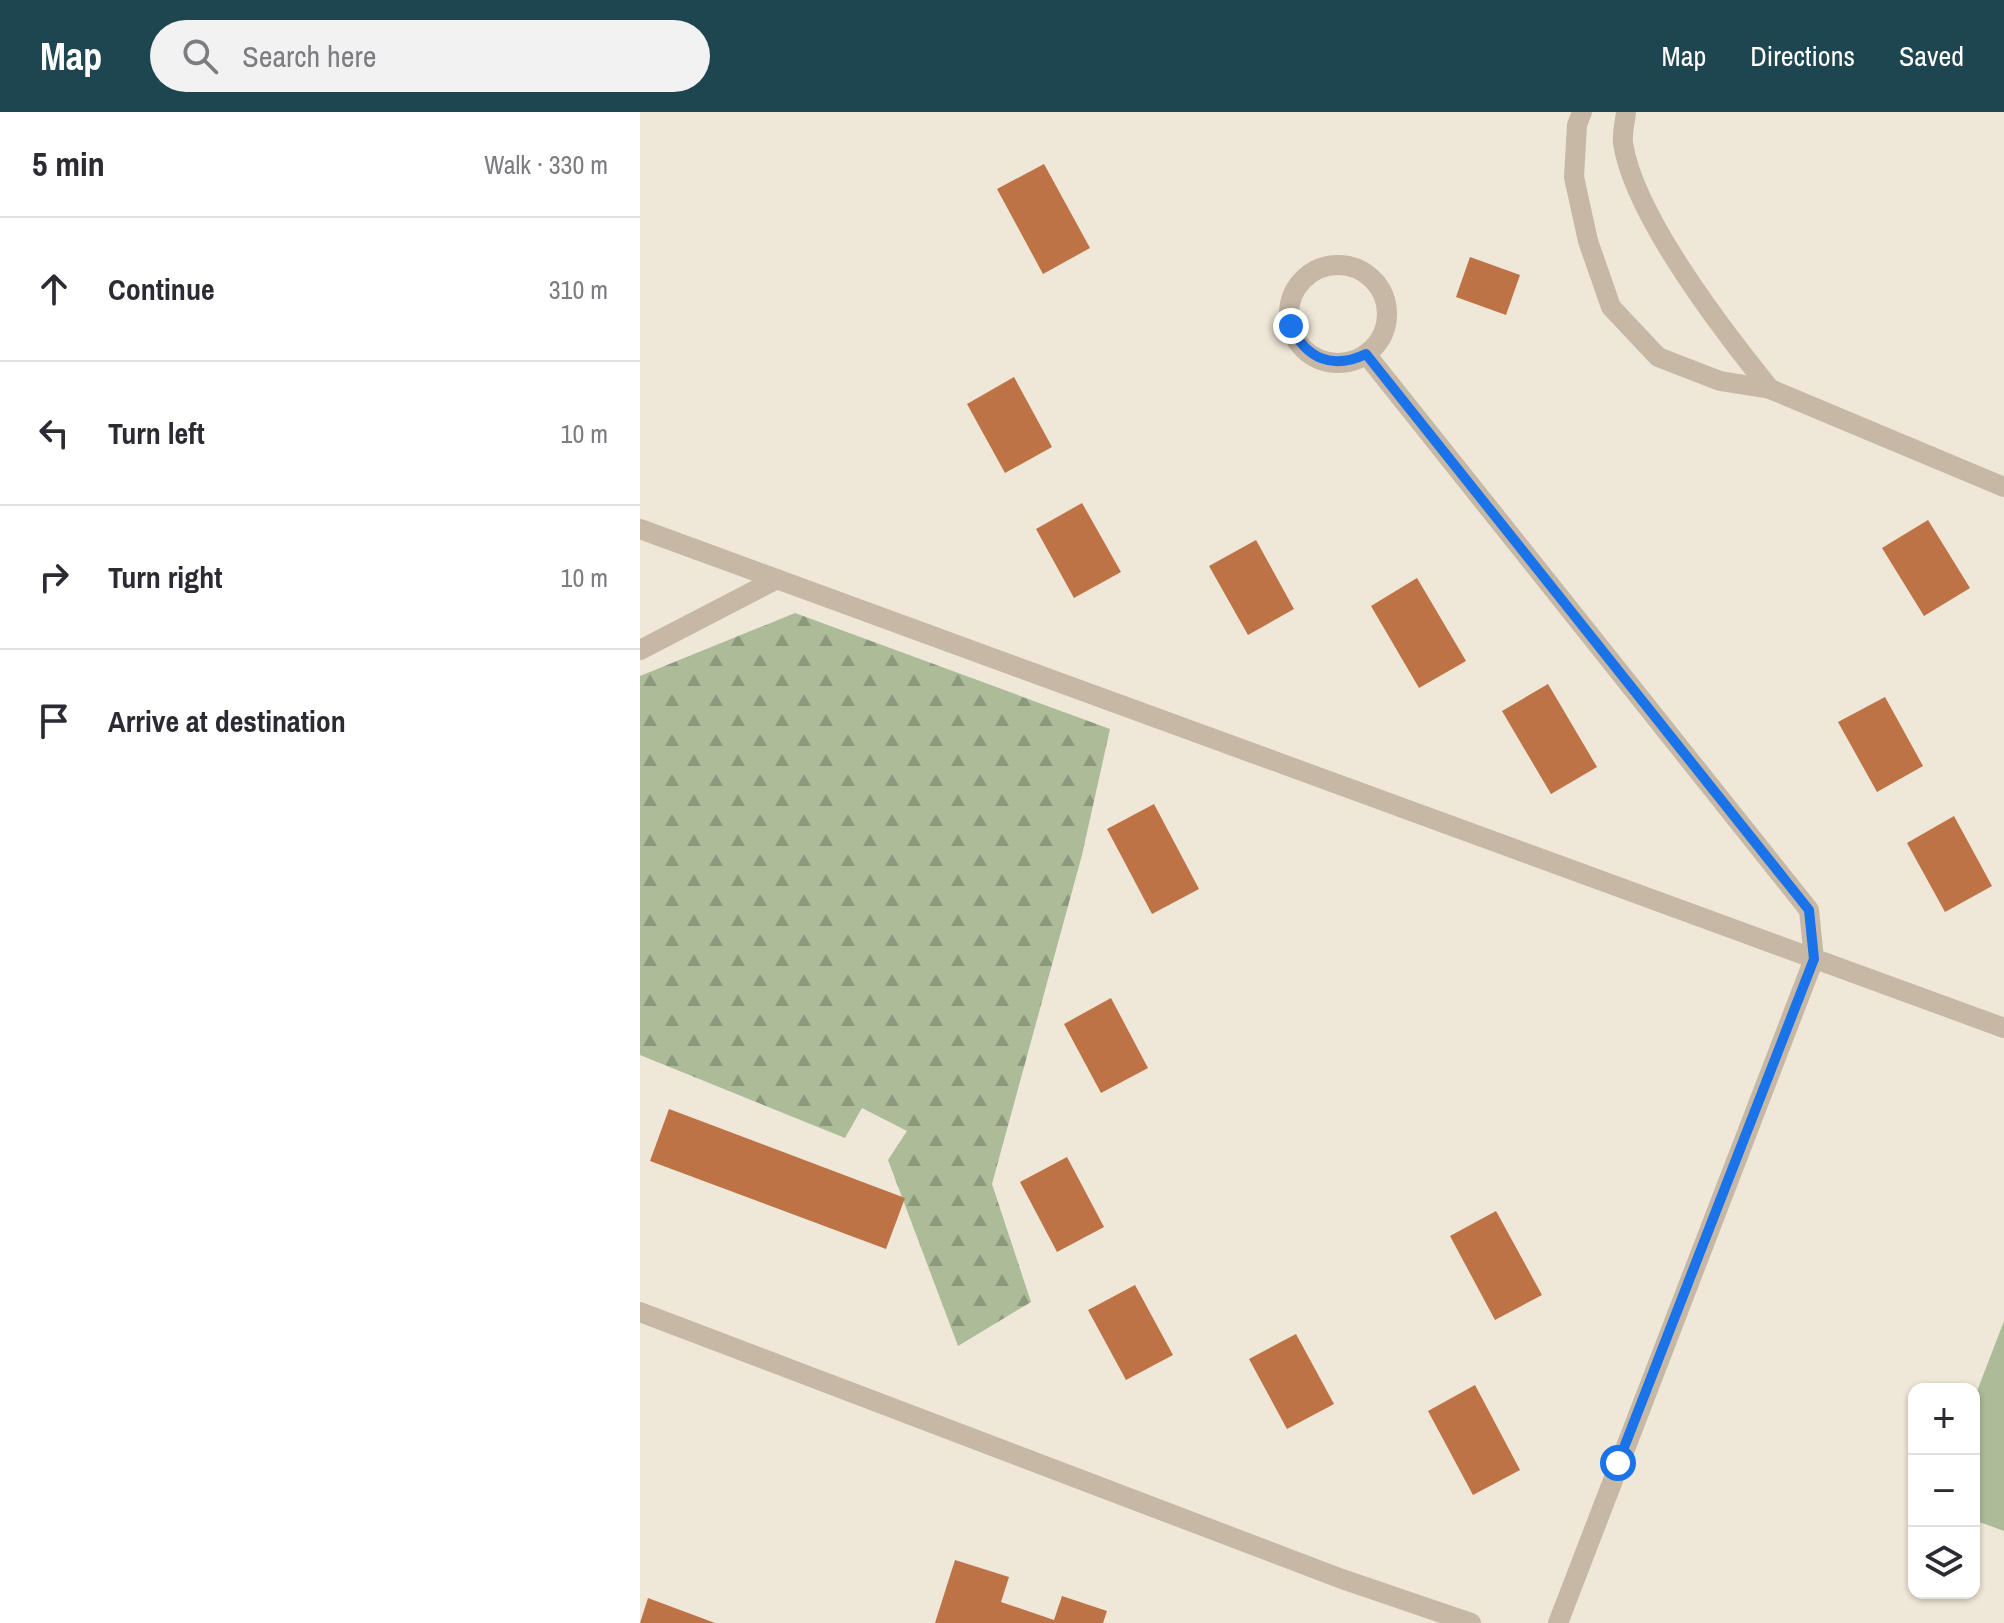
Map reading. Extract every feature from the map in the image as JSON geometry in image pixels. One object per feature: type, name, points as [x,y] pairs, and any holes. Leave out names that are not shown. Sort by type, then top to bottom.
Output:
[{"type":"street","points":[[1582,112],[1577,125],[1574,177],[1588,241],[1611,307],[1658,357],[1720,381],[1770,389],[2004,487]]},
{"type":"street","points":[[1626,112],[1623,142],[1638,187],[1663,236],[1717,324],[1770,389]]},
{"type":"street","points":[[1333,264],[1350,265],[1378,284],[1388,314],[1385,330],[1366,354],[1337,363],[1322,360],[1298,341],[1291,326],[1293,293],[1303,279],[1317,269],[1333,264]]},
{"type":"street","points":[[1366,354],[1809,910],[1814,959],[1558,1623]]},
{"type":"street","points":[[640,529],[2004,1028]]},
{"type":"street","points":[[640,650],[777,579]]},
{"type":"street","points":[[640,1312],[1327,1573],[1471,1623]]},
{"type":"green space","points":[[795,613],[1110,729],[1082,855],[992,1184],[1031,1302],[958,1346],[888,1160],[907,1131],[862,1108],[845,1138],[640,1055],[640,676]]},
{"type":"green space","points":[[2004,1321],[2004,1531],[1980,1522],[1980,1383]]},
{"type":"building","points":[[1044,164],[1090,248],[1043,274],[997,189]]},
{"type":"building","points":[[1470,257],[1520,275],[1506,315],[1456,297]]},
{"type":"building","points":[[1014,377],[1052,447],[1005,473],[967,404]]},
{"type":"building","points":[[1082,503],[1121,572],[1074,598],[1036,529]]},
{"type":"building","points":[[1928,520],[1970,588],[1924,616],[1882,548]]},
{"type":"building","points":[[1256,540],[1294,609],[1248,635],[1209,566]]},
{"type":"building","points":[[1417,578],[1466,661],[1419,688],[1371,606]]},
{"type":"building","points":[[1548,684],[1597,767],[1551,794],[1502,711]]},
{"type":"building","points":[[1885,697],[1923,766],[1877,792],[1838,722]]},
{"type":"building","points":[[1154,804],[1199,889],[1152,914],[1107,829]]},
{"type":"building","points":[[1954,816],[1992,886],[1945,912],[1907,843]]},
{"type":"building","points":[[1111,998],[1148,1068],[1101,1093],[1064,1024]]},
{"type":"building","points":[[669,1109],[905,1198],[886,1249],[650,1161]]},
{"type":"building","points":[[1067,1157],[1104,1227],[1057,1252],[1020,1182]]},
{"type":"building","points":[[1496,1211],[1542,1295],[1495,1320],[1450,1236]]},
{"type":"building","points":[[1135,1285],[1173,1355],[1126,1380],[1088,1310]]},
{"type":"building","points":[[1296,1334],[1334,1404],[1287,1429],[1249,1359]]},
{"type":"building","points":[[1475,1385],[1520,1470],[1473,1495],[1428,1411]]},
{"type":"building","points":[[955,1560],[1009,1577],[1001,1602],[1054,1620],[1062,1596],[1107,1611],[1103,1623],[935,1623]]},
{"type":"building","points":[[648,1598],[715,1623],[640,1623]]},
{"type":"route","points":[[1291,326],[1298,341],[1309,353],[1322,360],[1337,363],[1353,361],[1366,354],[1809,910],[1814,959],[1618,1463]]}]
